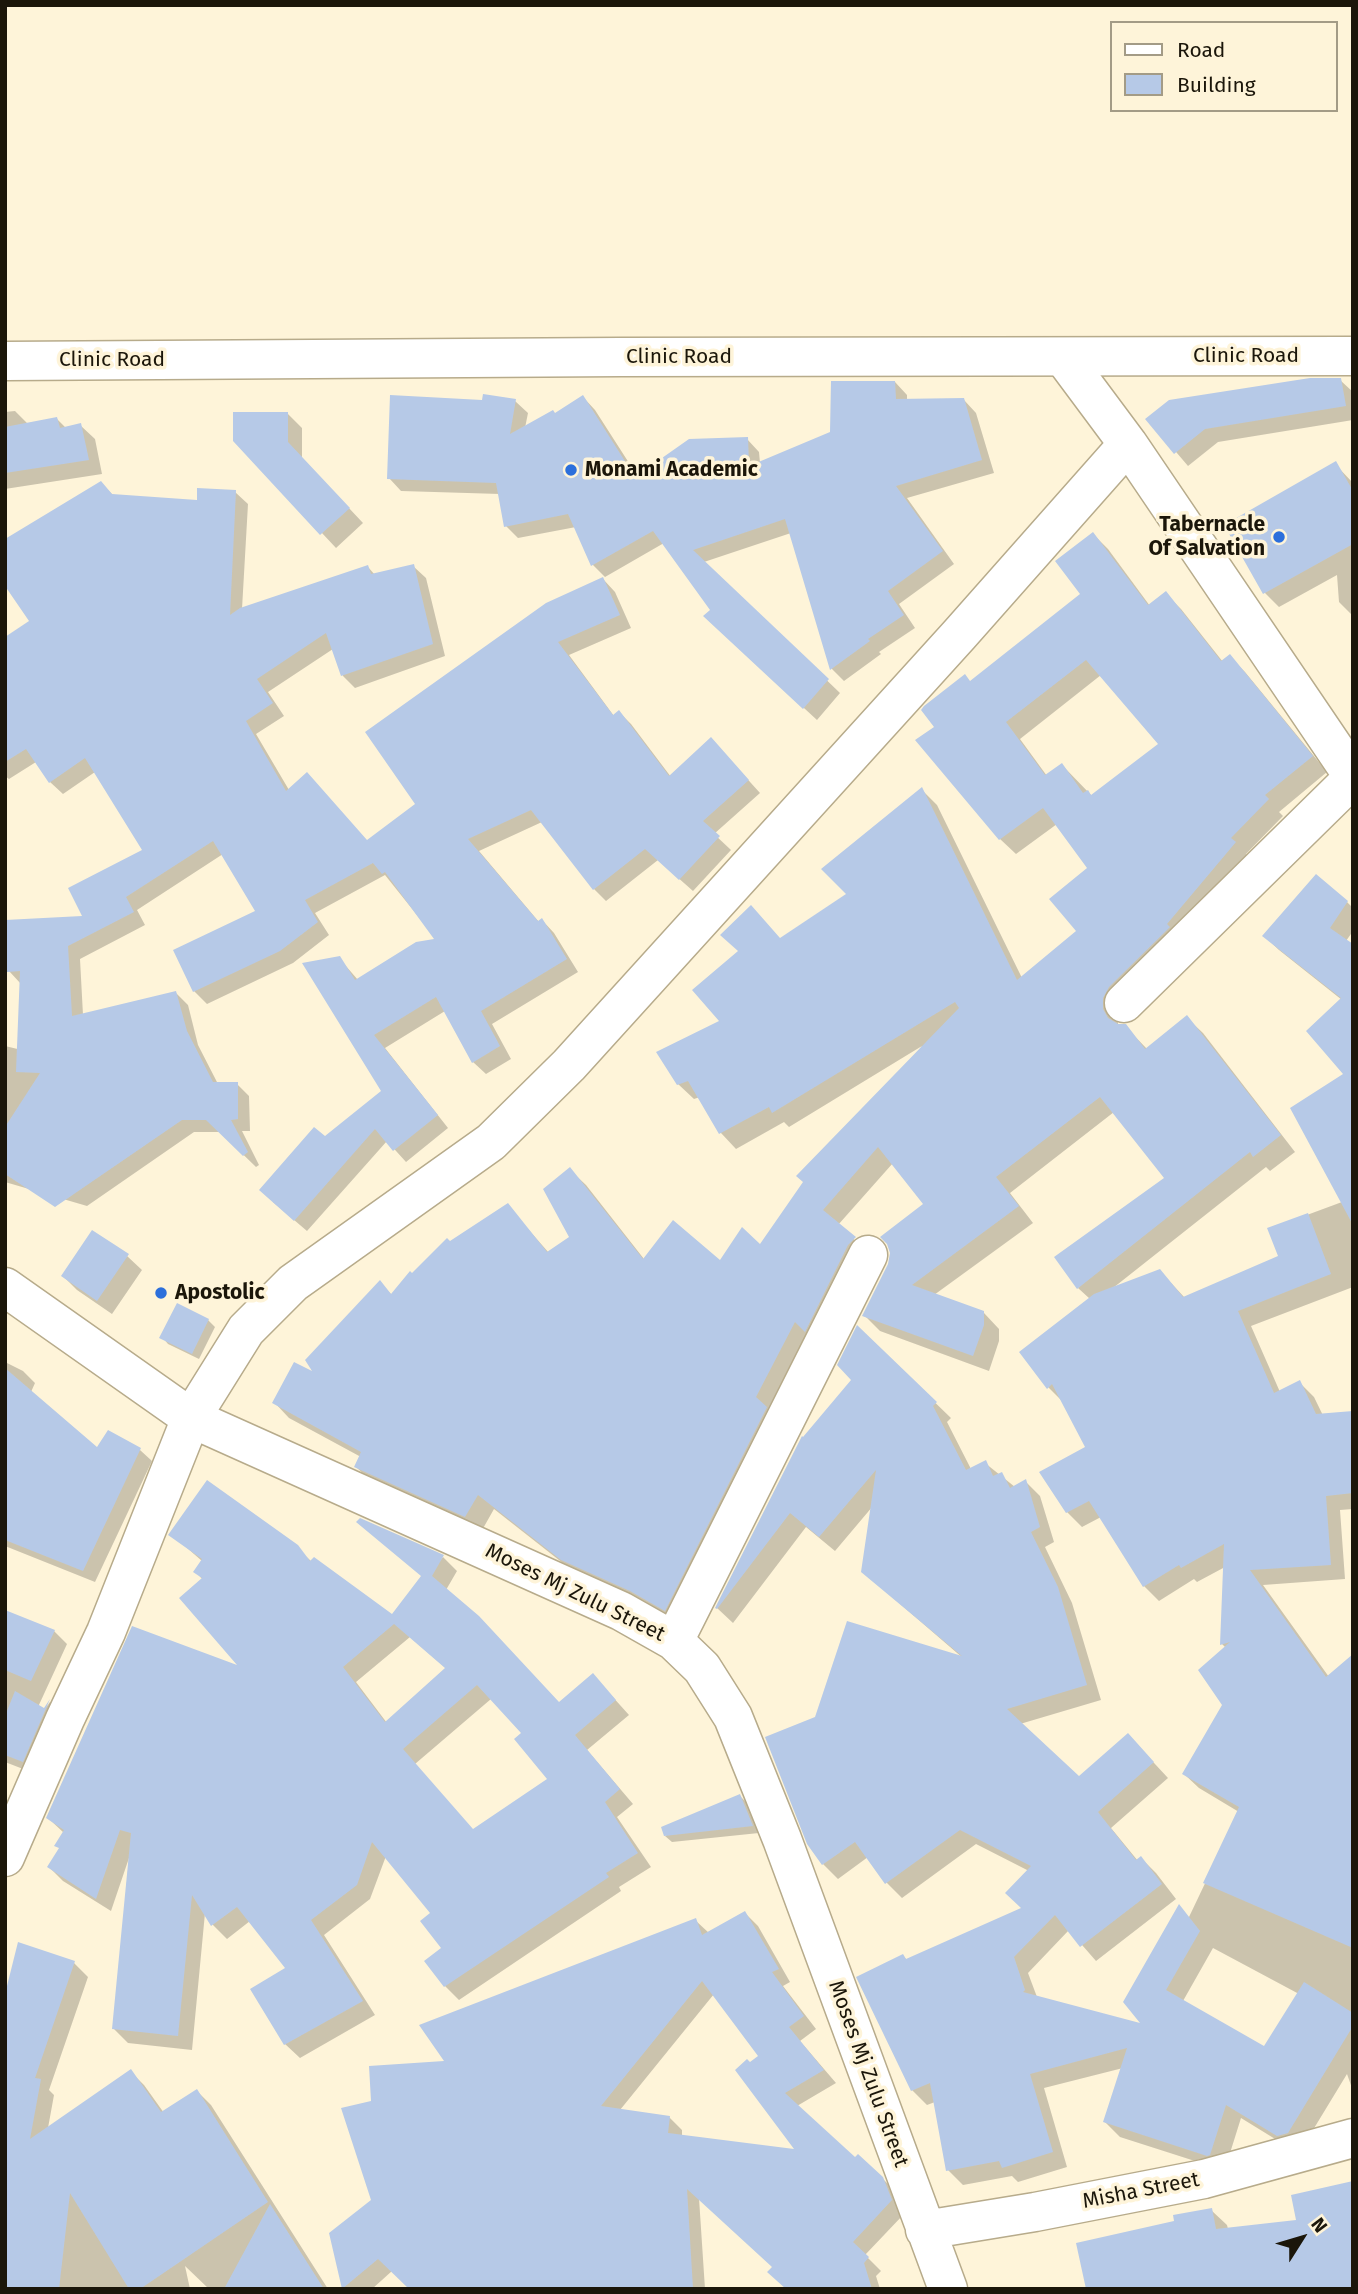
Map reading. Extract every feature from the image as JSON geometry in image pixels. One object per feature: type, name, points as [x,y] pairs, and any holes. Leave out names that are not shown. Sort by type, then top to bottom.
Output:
[{"type":"street","name":"Clinic Road","points":[[5,361],[621,356],[1353,356]]},
{"type":"street","points":[[1064,358],[1128,444],[1353,777],[1124,1003]]},
{"type":"street","points":[[5,1857],[106,1632],[191,1418],[246,1330],[293,1283],[491,1142],[569,1065],[1128,444]]},
{"type":"street","points":[[674,1641],[868,1255]]},
{"type":"street","name":"Moses Mj Zulu Street","points":[[5,1287],[191,1418],[621,1611],[674,1641],[702,1668],[733,1717],[782,1839],[948,2289]]},
{"type":"street","name":"Misha Street","points":[[925,2230],[1204,2179],[1353,2138]]},
{"type":"building","points":[[1310,378],[1341,378],[1346,406],[1205,429],[1174,454],[1145,419],[1169,400]]},
{"type":"building","points":[[831,381],[895,381],[896,399],[964,398],[982,460],[896,486],[943,551],[888,591],[904,615],[868,639],[870,641],[830,670],[785,519],[693,550],[829,679],[803,709],[703,616],[710,610],[653,531],[591,566],[568,514],[504,527],[496,483],[387,479],[390,395],[482,400],[483,394],[516,399],[510,434],[553,410],[555,413],[583,395],[635,477],[689,439],[748,437],[749,466],[830,432]]},
{"type":"building","points":[[233,412],[288,412],[288,442],[350,508],[320,535],[233,441]]},
{"type":"building","points":[[57,417],[60,428],[81,423],[89,460],[5,473],[5,427]]},
{"type":"building","points":[[1336,461],[1353,491],[1353,544],[1263,594],[1224,525]]},
{"type":"building","points":[[101,481],[112,494],[197,500],[197,488],[236,490],[230,615],[240,608],[368,565],[371,574],[414,564],[433,644],[341,676],[326,633],[257,679],[273,703],[246,721],[286,791],[307,772],[367,840],[415,804],[365,732],[546,603],[603,577],[620,615],[558,642],[613,715],[619,710],[669,776],[711,737],[749,780],[703,821],[720,836],[679,880],[645,849],[593,890],[531,810],[468,839],[538,921],[542,918],[567,959],[481,1011],[500,1046],[472,1063],[436,997],[374,1035],[438,1115],[393,1151],[375,1129],[294,1221],[259,1190],[314,1127],[325,1136],[381,1091],[302,963],[340,956],[355,980],[416,942],[434,939],[385,872],[382,874],[373,863],[305,900],[318,922],[280,951],[193,992],[173,950],[255,911],[213,841],[126,897],[134,912],[68,946],[72,1016],[176,991],[187,1031],[213,1082],[238,1082],[238,1119],[231,1120],[248,1152],[243,1156],[206,1120],[182,1120],[55,1207],[5,1174],[5,1127],[40,1073],[16,1072],[20,971],[7,972],[5,920],[82,916],[68,888],[142,850],[85,758],[49,783],[26,749],[5,762],[5,637],[29,621],[5,586],[5,539]]},
{"type":"building","points":[[1093,532],[1148,605],[1166,591],[1221,661],[1230,654],[1313,756],[1265,795],[1269,799],[1231,838],[1236,842],[1167,924],[1170,927],[1109,987],[1103,998],[1103,1009],[1108,1018],[1118,1024],[1126,1024],[1145,1049],[1187,1015],[1281,1135],[1253,1157],[1250,1152],[1077,1289],[1054,1257],[1164,1178],[1100,1097],[996,1177],[1019,1206],[912,1285],[984,1311],[984,1325],[973,1356],[862,1316],[888,1264],[890,1253],[887,1244],[880,1237],[923,1204],[878,1147],[823,1210],[856,1237],[848,1245],[805,1332],[795,1322],[756,1397],[767,1407],[665,1611],[630,1591],[561,1560],[478,1495],[465,1517],[354,1467],[361,1452],[272,1403],[294,1362],[312,1371],[305,1360],[380,1280],[391,1294],[410,1271],[412,1273],[447,1238],[450,1241],[508,1203],[547,1252],[569,1237],[543,1189],[570,1167],[643,1259],[673,1220],[720,1260],[742,1227],[760,1244],[803,1182],[796,1176],[959,1008],[955,1002],[772,1113],[769,1107],[719,1134],[688,1081],[677,1085],[656,1052],[719,1021],[692,990],[738,951],[720,935],[751,905],[780,938],[846,894],[821,869],[922,787],[1017,980],[1076,931],[1049,899],[1087,868],[1043,808],[999,840],[915,740],[934,727],[921,710],[924,706],[965,674],[970,681],[1080,594],[1055,561]],"holes":[[[1086,660],[1158,744],[1091,795],[1088,790],[1083,793],[1062,763],[1045,775],[1006,722]]]},
{"type":"building","points":[[1316,874],[1348,901],[1330,928],[1353,944],[1353,1225],[1290,1108],[1343,1074],[1306,1031],[1341,998],[1262,936]]},
{"type":"building","points":[[1308,1213],[1331,1274],[1238,1311],[1274,1393],[1300,1380],[1316,1414],[1353,1411],[1353,1493],[1326,1496],[1331,1565],[1250,1570],[1326,1677],[1353,1654],[1353,1948],[1203,1883],[1239,1807],[1182,1774],[1222,1705],[1198,1670],[1230,1642],[1220,1645],[1224,1544],[1181,1568],[1179,1565],[1143,1587],[1089,1501],[1066,1513],[1039,1472],[1085,1447],[1052,1384],[1047,1389],[1019,1352],[1094,1294],[1160,1269],[1183,1297],[1278,1256],[1267,1228]]},
{"type":"building","points":[[92,1230],[129,1254],[97,1301],[61,1276]]},
{"type":"building","points":[[177,1303],[209,1319],[192,1354],[159,1338]]},
{"type":"building","points":[[857,1325],[937,1402],[933,1406],[966,1470],[986,1460],[993,1476],[1002,1472],[1010,1488],[1026,1479],[1040,1527],[1031,1532],[1058,1587],[1087,1685],[1007,1709],[1079,1776],[1128,1733],[1154,1762],[1098,1812],[1136,1860],[1141,1856],[1162,1884],[1080,1947],[1055,1915],[1014,1957],[1025,1990],[1023,1992],[1140,2023],[1123,2002],[1179,1904],[1200,1931],[1166,1990],[1264,2046],[1304,1982],[1353,2013],[1353,2026],[1288,2133],[1277,2136],[1226,2105],[1210,2155],[1207,2156],[1103,2122],[1127,2048],[1030,2074],[1053,2152],[1002,2168],[999,2161],[946,2171],[930,2083],[911,2091],[856,1977],[903,1954],[906,1959],[1021,1908],[1005,1893],[1031,1866],[960,1830],[885,1884],[855,1842],[822,1865],[807,1844],[765,1737],[815,1717],[847,1621],[962,1656],[861,1572],[876,1470],[819,1537],[790,1513],[717,1609],[715,1608],[802,1436],[851,1380],[837,1365]]},
{"type":"building","points":[[5,1368],[97,1447],[108,1430],[141,1448],[83,1571],[5,1540]]},
{"type":"building","points":[[207,1480],[298,1545],[310,1561],[314,1557],[392,1614],[421,1576],[356,1522],[360,1518],[444,1555],[432,1576],[479,1616],[559,1702],[593,1673],[616,1700],[575,1735],[620,1789],[605,1802],[638,1853],[606,1873],[609,1877],[444,1987],[424,1961],[441,1948],[420,1921],[430,1913],[372,1842],[357,1885],[311,1920],[363,2001],[284,2045],[250,1989],[285,1968],[237,1907],[211,1926],[192,1895],[178,2036],[112,2029],[131,1833],[120,1830],[96,1899],[47,1867],[59,1848],[54,1846],[64,1830],[46,1818],[132,1626],[237,1665],[179,1598],[202,1578],[193,1572],[202,1559],[168,1535]],"holes":[[[394,1624],[445,1668],[385,1722],[343,1667]],[[477,1685],[521,1733],[514,1739],[547,1779],[473,1829],[403,1749]]]},
{"type":"building","points":[[5,1610],[55,1630],[31,1681],[5,1670]]},
{"type":"building","points":[[15,1691],[44,1708],[50,1699],[23,1762],[5,1755],[5,1716]]},
{"type":"building","points":[[740,1794],[753,1826],[664,1836],[661,1827]]},
{"type":"building","points":[[745,1911],[779,1969],[772,1972],[804,2016],[789,2027],[824,2070],[785,2093],[855,2157],[858,2154],[883,2177],[892,2200],[853,2242],[869,2257],[864,2263],[872,2289],[786,2289],[767,2272],[772,2267],[687,2189],[693,2289],[409,2289],[378,2259],[342,2289],[329,2233],[371,2200],[341,2108],[371,2101],[369,2066],[444,2061],[419,2025],[696,1918],[702,1935]],"holes":[[[702,1981],[758,2056],[750,2062],[747,2059],[735,2070],[794,2149],[668,2133],[670,2116],[601,2106]]]},
{"type":"building","points":[[18,1942],[75,1961],[35,2078],[41,2079],[30,2139],[131,2069],[161,2112],[197,2089],[268,2202],[140,2289],[129,2289],[70,2193],[59,2289],[5,2289],[5,1994]]},
{"type":"building","points":[[1353,2181],[1353,2289],[1086,2289],[1076,2243],[1174,2221],[1173,2215],[1212,2208],[1216,2229],[1296,2220],[1291,2195]]},
{"type":"building","points":[[270,2204],[324,2289],[224,2289]]},
{"type":"place","name":"Monami Academic","points":[[571,470]]},
{"type":"place","name":"Tabernacle Of Salvation","points":[[1279,537]]},
{"type":"place","name":"Apostolic","points":[[161,1293]]}]
